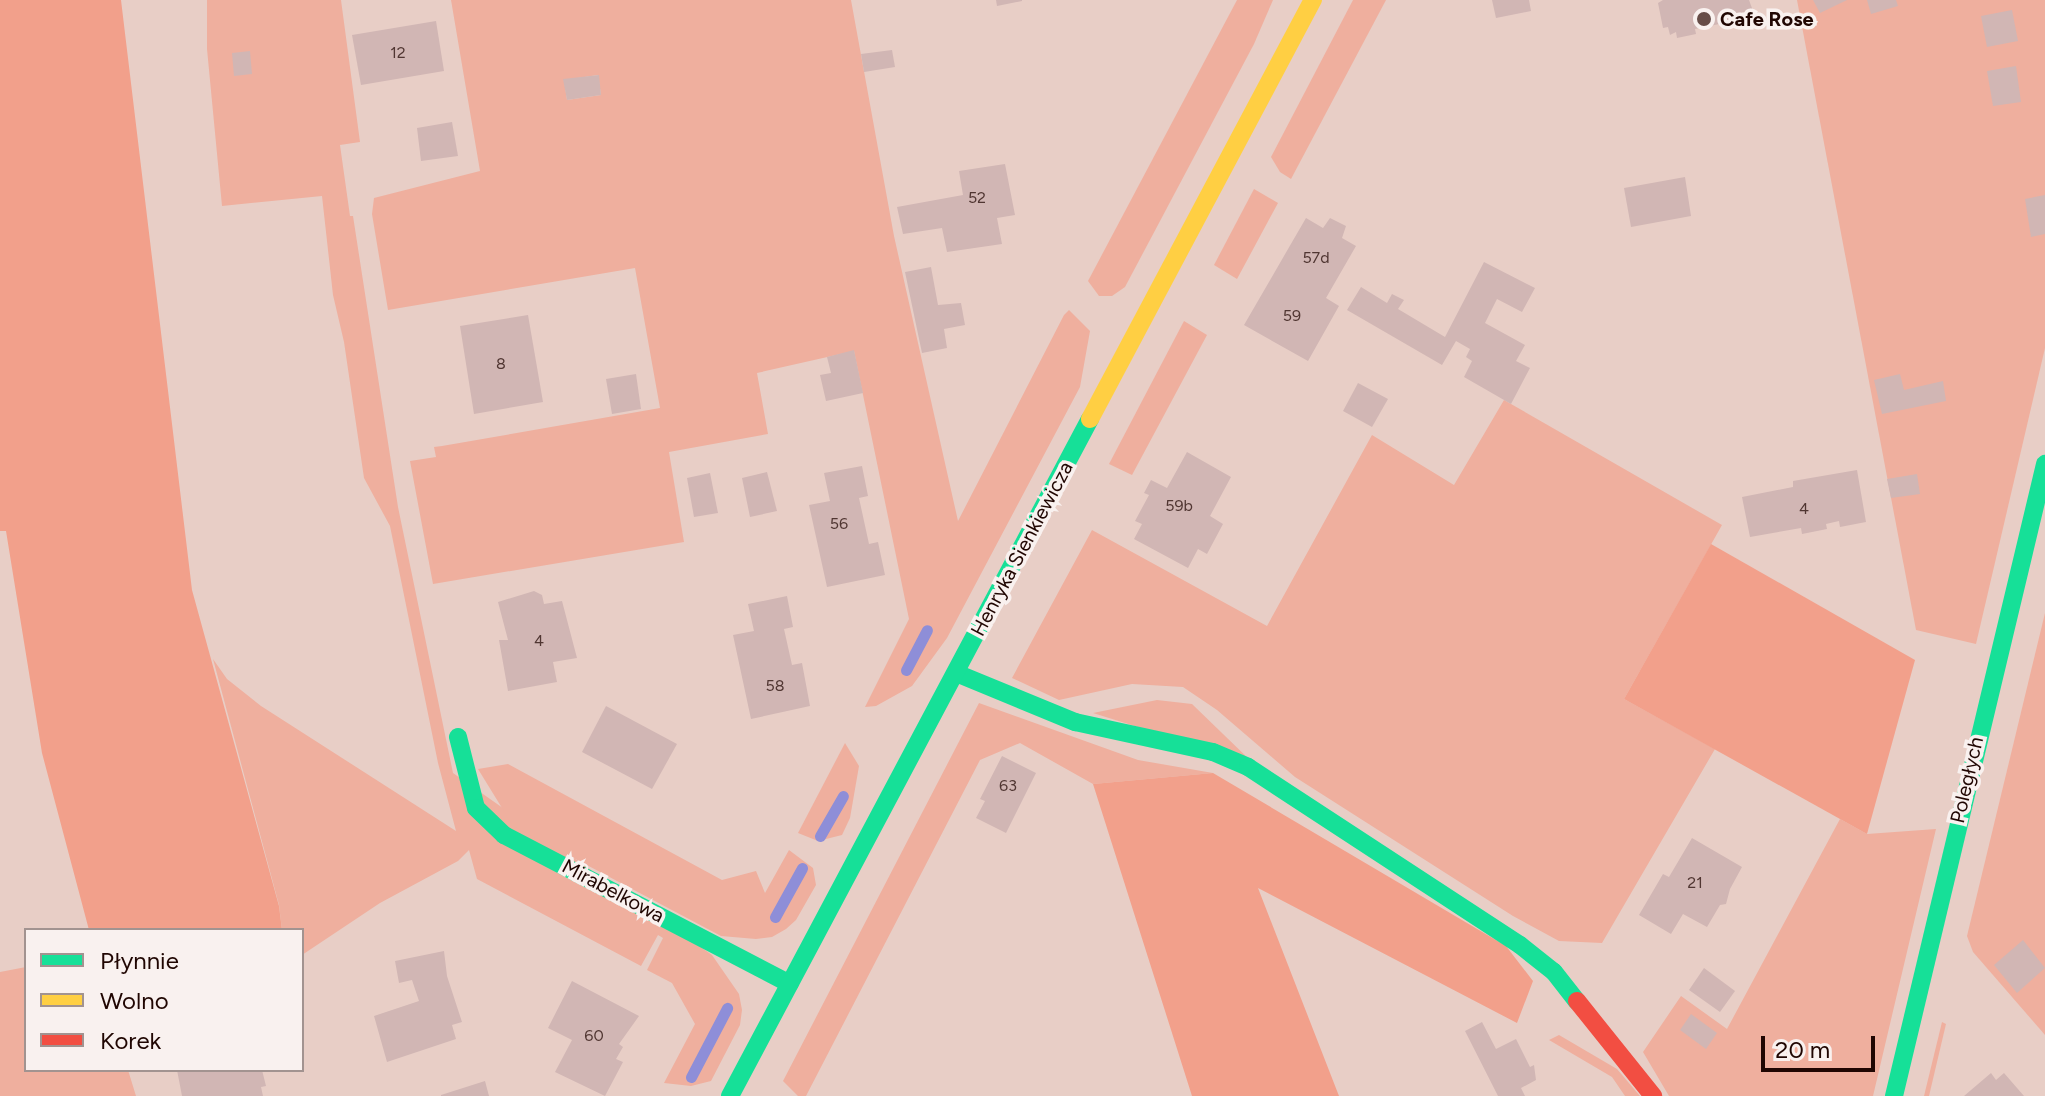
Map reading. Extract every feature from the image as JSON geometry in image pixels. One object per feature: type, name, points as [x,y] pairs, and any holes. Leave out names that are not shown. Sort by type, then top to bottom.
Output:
[{"type":"street","name":"Henryka Sienkiewicza","points":[[730,1096],[1313,0]]},
{"type":"street","name":"Poległych","points":[[1894,1096],[2045,464]]},
{"type":"street","points":[[956,673],[1075,722],[1213,752],[1248,767],[1507,937],[1554,972],[1653,1096]]},
{"type":"street","name":"Mirabelkowa","points":[[458,737],[476,808],[504,835],[790,984]]},
{"type":"shaded area","points":[[0,0],[121,0],[192,590],[279,906],[282,928],[88,928],[42,753],[6,531],[0,531]]},
{"type":"shaded area","points":[[207,0],[341,0],[360,142],[340,145],[350,216],[353,216],[398,507],[453,773],[712,955],[739,994],[742,1010],[740,1025],[711,1081],[691,1086],[664,1083],[695,1024],[672,983],[647,970],[663,938],[658,935],[641,966],[477,879],[469,850],[458,861],[380,903],[304,954],[304,928],[282,928],[279,905],[213,659],[227,679],[261,706],[456,831],[438,763],[390,526],[364,478],[344,342],[333,295],[322,196],[222,206],[207,49]]},
{"type":"shaded area","points":[[451,0],[851,0],[894,236],[958,521],[1064,315],[1069,310],[1090,331],[1080,387],[947,638],[912,686],[876,706],[865,707],[909,619],[854,351],[757,373],[768,434],[669,452],[684,542],[433,584],[410,461],[436,457],[434,447],[660,408],[635,268],[388,310],[372,214],[374,198],[480,171]],"holes":[[[598,75],[601,95],[567,100],[564,80]]]},
{"type":"shaded area","points":[[1237,0],[1273,0],[1254,44],[1125,287],[1112,296],[1099,296],[1088,281]]},
{"type":"shaded area","points":[[1353,0],[1386,0],[1291,179],[1280,172],[1271,157]]},
{"type":"shaded area","points":[[1797,0],[2045,0],[2045,348],[1976,644],[1916,630]]},
{"type":"shaded area","points":[[1254,189],[1278,203],[1237,279],[1214,265]]},
{"type":"shaded area","points":[[1184,321],[1207,335],[1132,475],[1109,464]]},
{"type":"shaded area","points":[[1504,400],[1722,525],[1624,699],[1715,749],[1602,943],[1559,941],[1513,916],[1295,777],[1217,710],[1183,687],[1132,684],[1059,700],[1012,678],[1092,530],[1267,626],[1372,435],[1454,485]]},
{"type":"shaded area","points":[[1711,544],[1915,660],[1867,834],[1624,699]]},
{"type":"shaded area","points":[[2045,613],[2045,1035],[1973,952],[1967,936]]},
{"type":"shaded area","points":[[1157,700],[1192,704],[1253,763],[1093,713]]},
{"type":"shaded area","points":[[979,703],[1138,760],[1213,773],[1093,784],[1020,743],[980,760],[806,1096],[798,1096],[783,1081]]},
{"type":"shaded area","points":[[845,743],[859,766],[850,818],[842,835],[818,841],[798,833]]},
{"type":"shaded area","points":[[508,764],[722,880],[756,871],[765,893],[789,850],[813,868],[816,885],[796,920],[772,937],[721,936],[513,826],[478,769]]},
{"type":"shaded area","points":[[1213,773],[1506,946],[1533,981],[1517,1023],[1258,888],[1339,1096],[1192,1096],[1093,784]]},
{"type":"shaded area","points":[[1840,819],[1867,834],[1936,829],[1873,1096],[1669,1096],[1643,1052],[1681,996],[1727,1029]]},
{"type":"shaded area","points":[[24,967],[24,1072],[129,1072],[136,1096],[0,1096],[0,972]]},
{"type":"shaded area","points":[[1942,1022],[1946,1024],[1929,1096],[1924,1096]]},
{"type":"shaded area","points":[[1559,1035],[1617,1069],[1640,1096],[1625,1096],[1612,1077],[1549,1040]]},
{"type":"building","points":[[996,0],[1022,0],[1022,1],[997,6]]},
{"type":"building","points":[[1492,0],[1529,0],[1531,11],[1496,18]]},
{"type":"building","name":"Cafe Rose","points":[[1663,0],[1749,0],[1753,11],[1748,12],[1750,17],[1743,20],[1744,25],[1725,28],[1724,23],[1695,29],[1696,34],[1677,38],[1676,32],[1670,35],[1668,27],[1663,28],[1658,3]]},
{"type":"building","points":[[1813,0],[1847,0],[1820,13]]},
{"type":"building","points":[[1867,0],[1896,0],[1898,6],[1871,14]]},
{"type":"building","points":[[2012,10],[2018,41],[1987,47],[1981,16]]},
{"type":"building","points":[[436,21],[444,71],[361,85],[352,35]]},
{"type":"building","points":[[892,50],[895,67],[864,72],[861,54]]},
{"type":"building","points":[[250,51],[252,74],[234,76],[232,53]]},
{"type":"building","points":[[2016,66],[2021,102],[1993,106],[1987,71]]},
{"type":"building","points":[[599,75],[601,95],[567,100],[563,79]]},
{"type":"building","points":[[452,122],[458,156],[421,161],[417,128]]},
{"type":"building","points":[[1005,164],[1015,215],[997,218],[1002,244],[947,252],[942,228],[903,234],[897,207],[963,195],[959,171]]},
{"type":"building","points":[[1685,177],[1691,216],[1631,227],[1624,188]]},
{"type":"building","points":[[2045,195],[2045,234],[2031,237],[2025,199]]},
{"type":"building","points":[[1306,218],[1323,228],[1330,218],[1346,226],[1342,238],[1356,246],[1326,298],[1339,306],[1308,361],[1244,325]]},
{"type":"building","points":[[1484,262],[1535,288],[1522,312],[1497,299],[1485,323],[1525,345],[1516,361],[1530,368],[1511,404],[1464,377],[1472,361],[1466,357],[1470,349],[1456,341],[1442,365],[1347,310],[1361,287],[1387,303],[1392,294],[1404,300],[1398,309],[1445,337]]},
{"type":"building","points":[[931,267],[938,305],[961,303],[965,325],[944,329],[947,348],[922,353],[905,272]]},
{"type":"building","points":[[528,315],[543,402],[474,414],[460,326]]},
{"type":"building","points":[[854,350],[863,393],[826,401],[820,375],[831,373],[827,357]]},
{"type":"building","points":[[636,374],[641,409],[612,414],[606,379]]},
{"type":"building","points":[[1900,374],[1904,390],[1943,381],[1946,401],[1882,414],[1874,380]]},
{"type":"building","points":[[1358,383],[1388,399],[1372,427],[1343,411]]},
{"type":"building","points":[[1187,452],[1231,477],[1210,516],[1223,524],[1207,554],[1198,549],[1188,568],[1134,539],[1142,524],[1135,521],[1149,495],[1144,493],[1151,480],[1167,488]]},
{"type":"building","points":[[862,466],[868,496],[859,498],[869,544],[878,542],[885,575],[827,587],[809,505],[830,501],[824,473]]},
{"type":"building","points":[[1857,470],[1866,522],[1840,527],[1839,521],[1826,524],[1827,529],[1802,534],[1801,528],[1750,537],[1742,497],[1793,487],[1793,481]]},
{"type":"building","points":[[767,472],[777,511],[750,517],[742,478]]},
{"type":"building","points":[[710,473],[718,513],[694,517],[687,478]]},
{"type":"building","points":[[1917,474],[1920,494],[1891,498],[1887,479]]},
{"type":"building","points":[[534,591],[542,595],[544,604],[562,601],[577,658],[553,662],[557,682],[508,691],[499,640],[508,640],[498,602]]},
{"type":"building","points":[[787,596],[793,627],[784,629],[792,665],[802,663],[810,706],[751,719],[733,635],[754,631],[748,604]]},
{"type":"building","points":[[606,706],[677,744],[652,789],[582,752]]},
{"type":"building","points":[[1002,756],[1036,773],[1006,833],[976,818],[985,801],[980,799]]},
{"type":"building","points":[[1692,838],[1742,867],[1726,904],[1720,905],[1707,927],[1683,914],[1671,934],[1639,915],[1663,874],[1669,877]]},
{"type":"building","points":[[2023,940],[2045,968],[2017,993],[1994,965]]},
{"type":"building","points":[[444,951],[447,976],[462,1022],[452,1025],[456,1039],[387,1062],[374,1016],[419,1001],[412,980],[399,983],[395,961]]},
{"type":"building","points":[[1704,968],[1735,991],[1720,1012],[1689,990]]},
{"type":"building","points":[[572,981],[639,1016],[619,1044],[623,1047],[616,1059],[623,1062],[605,1096],[555,1072],[572,1040],[548,1028]]},
{"type":"building","points":[[1691,1014],[1717,1033],[1706,1049],[1680,1030]]},
{"type":"building","points":[[1482,1022],[1496,1049],[1516,1039],[1530,1067],[1534,1065],[1536,1080],[1521,1088],[1525,1096],[1498,1096],[1465,1031]]},
{"type":"building","points":[[177,1072],[262,1072],[266,1086],[261,1087],[263,1096],[182,1096]]},
{"type":"building","points":[[1991,1073],[1996,1080],[2004,1073],[2024,1096],[1964,1096]]},
{"type":"building","points":[[485,1081],[489,1096],[441,1096],[441,1095]]},
{"type":"waterway","points":[[906,670],[927,630]]},
{"type":"waterway","points":[[820,836],[843,796]]},
{"type":"waterway","points":[[775,917],[802,868]]},
{"type":"waterway","points":[[691,1077],[727,1008]]},
{"type":"traffic: fast","points":[[730,1096],[1090,419]]},
{"type":"traffic: fast","points":[[1894,1096],[2045,464]]},
{"type":"traffic: fast","points":[[956,673],[1075,722],[1213,752],[1248,767],[1520,945],[1554,972],[1577,1001]]},
{"type":"traffic: fast","points":[[458,737],[476,808],[504,835],[790,984]]},
{"type":"traffic: slow","points":[[1090,419],[1313,0]]},
{"type":"traffic: jam","points":[[1577,1001],[1653,1096]]},
{"type":"place","name":"Cafe Rose","points":[[1704,19]]}]
